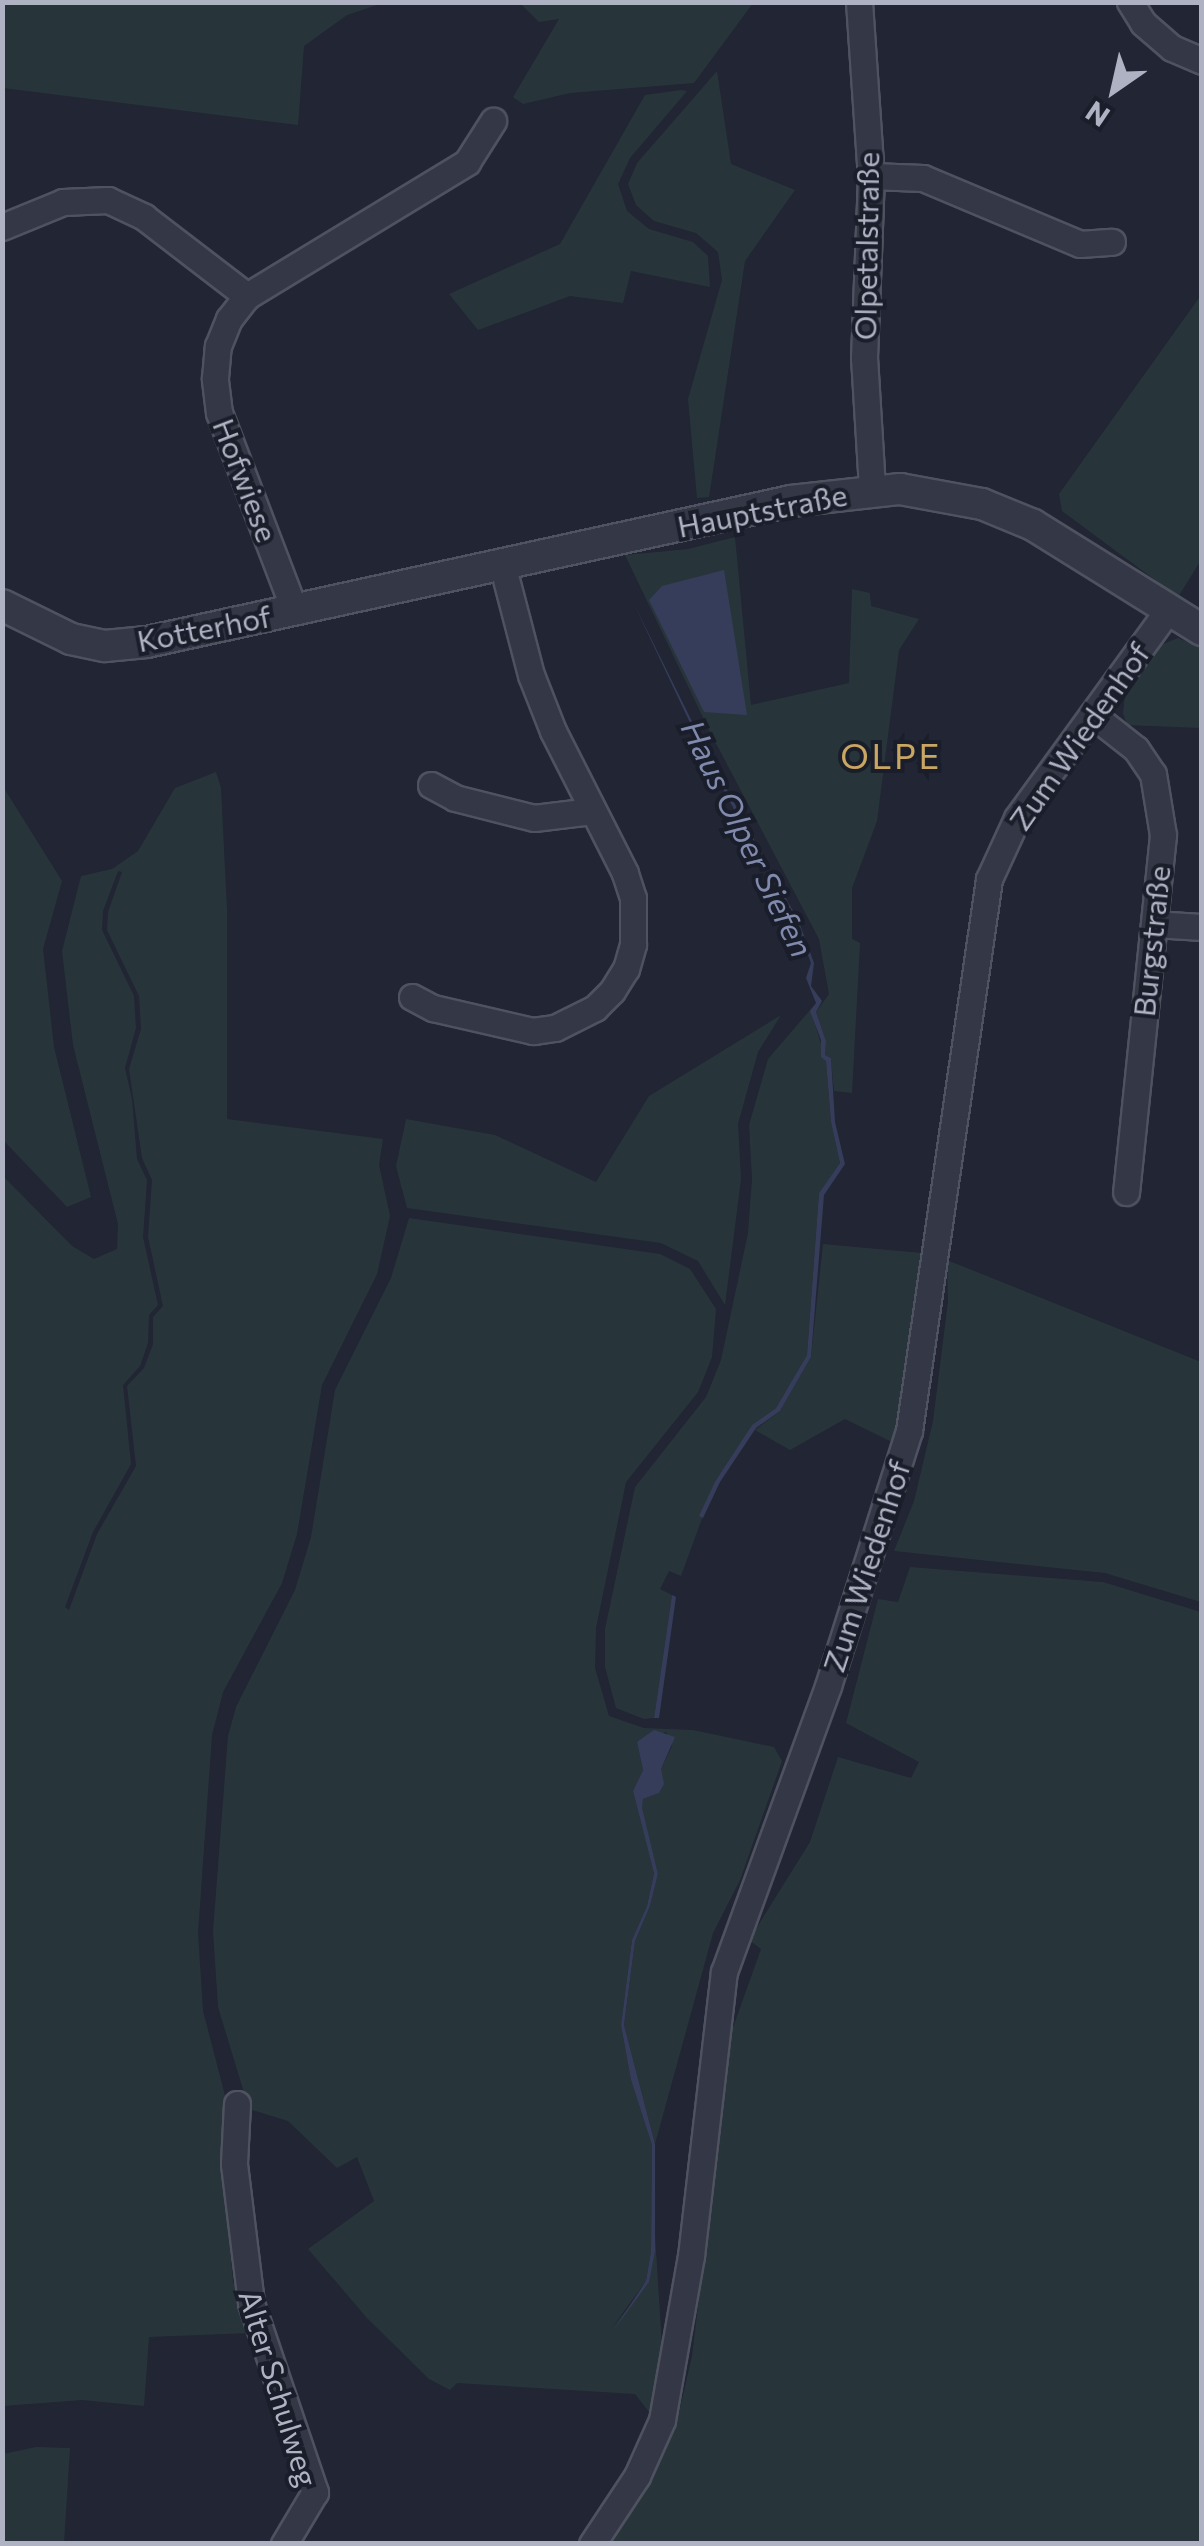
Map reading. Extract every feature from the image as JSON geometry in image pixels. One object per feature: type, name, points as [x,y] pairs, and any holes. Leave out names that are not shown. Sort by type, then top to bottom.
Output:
[{"type":"street","name":"Olpetalstraße","points":[[859,2],[871,176],[864,357],[872,489]]},
{"type":"street","points":[[1130,2],[1143,23],[1172,48],[1202,61]]},
{"type":"street","name":"Hofwiese","points":[[294,610],[219,413],[214,378],[218,346],[229,319],[247,296],[467,162],[492,121]]},
{"type":"street","points":[[871,176],[923,178],[1080,244],[1112,242]]},
{"type":"street","points":[[2,227],[62,202],[108,200],[144,217],[247,296]]},
{"type":"street","name":"Hauptstraße","points":[[294,610],[791,501],[872,489],[926,492],[1008,514],[1063,542],[1202,630]]},
{"type":"street","points":[[412,997],[433,1008],[533,1031],[576,1021],[612,991],[626,969],[633,944],[634,898],[531,675],[502,564]]},
{"type":"street","name":"Kotterhof","points":[[2,605],[51,633],[105,646],[147,642],[294,610]]},
{"type":"street","name":"Zum Wiedenhof","points":[[592,2544],[638,2476],[662,2420],[691,2256],[724,1972],[828,1686],[909,1432],[989,879],[1016,818],[1169,609]]},
{"type":"street","name":"Burgstraße","points":[[1094,716],[1136,749],[1153,774],[1162,835],[1126,1192]]},
{"type":"street","points":[[432,785],[455,798],[534,818],[592,811]]},
{"type":"street","points":[[1154,924],[1202,928]]},
{"type":"street","name":"Alter Schulweg","points":[[238,2104],[234,2164],[248,2286],[315,2492],[284,2544]]},
{"type":"shaded area","points":[[2,3],[383,3],[347,15],[304,46],[298,125],[3,88]]},
{"type":"shaded area","points":[[520,3],[753,3],[694,83],[570,93],[523,104],[513,97],[559,19],[539,22]]},
{"type":"shaded area","points":[[717,71],[731,164],[795,190],[745,261],[709,497],[697,498],[688,399],[722,280],[718,252],[696,233],[654,221],[636,205],[628,184],[637,163]]},
{"type":"shaded area","points":[[687,91],[630,158],[618,184],[627,211],[649,229],[693,242],[708,256],[710,287],[631,271],[623,303],[570,296],[478,330],[449,294],[560,244],[645,95]]},
{"type":"shaded area","points":[[1201,295],[1201,560],[1178,597],[1062,511],[1059,494]]},
{"type":"shaded area","points":[[735,537],[751,705],[849,683],[852,589],[870,593],[871,606],[919,619],[899,650],[877,821],[852,888],[852,939],[860,943],[852,1093],[834,1091],[831,1058],[825,1055],[826,1041],[816,1012],[829,994],[819,939],[709,730],[625,555],[688,549]]},
{"type":"shaded area","points":[[1178,638],[1201,648],[1201,728],[1127,725],[1123,713],[1125,695],[1161,645]]},
{"type":"shaded area","points":[[216,772],[221,788],[227,910],[227,1119],[383,1139],[379,1165],[390,1216],[377,1274],[322,1385],[297,1534],[282,1583],[223,1692],[212,1735],[198,1933],[203,2011],[228,2107],[223,2161],[233,2282],[251,2333],[149,2337],[144,2406],[82,2400],[3,2406],[2,1175],[72,1246],[94,1259],[117,1249],[118,1224],[73,1045],[62,951],[81,876],[112,869],[138,851],[175,788]],"holes":[[[118,871],[122,872],[108,912],[107,930],[139,996],[141,1029],[129,1069],[142,1158],[152,1180],[148,1237],[163,1306],[153,1317],[153,1344],[144,1368],[127,1386],[136,1466],[97,1534],[69,1610],[65,1607],[93,1532],[131,1464],[123,1385],[140,1366],[148,1343],[149,1315],[158,1305],[143,1237],[147,1180],[137,1159],[125,1068],[136,1028],[134,996],[102,930],[103,911]]]},
{"type":"shaded area","points":[[2,785],[62,881],[43,949],[54,1047],[91,1197],[67,1207],[3,1140]]},
{"type":"shaded area","points":[[816,1003],[811,1011],[826,1061],[831,1122],[840,1163],[819,1193],[807,1355],[776,1408],[752,1425],[716,1480],[681,1576],[669,1571],[660,1589],[672,1595],[654,1718],[644,1719],[616,1708],[605,1667],[605,1629],[635,1487],[706,1397],[721,1360],[748,1233],[752,1179],[749,1125],[768,1059]]},
{"type":"shaded area","points":[[781,1015],[758,1052],[738,1124],[741,1179],[725,1305],[698,1261],[661,1243],[407,1208],[396,1166],[406,1119],[495,1135],[596,1182],[649,1096]]},
{"type":"shaded area","points":[[409,1218],[660,1254],[690,1269],[716,1309],[712,1357],[698,1392],[626,1482],[596,1628],[595,1668],[609,1716],[644,1728],[693,1730],[774,1747],[782,1761],[740,1880],[713,1933],[655,2144],[624,2025],[635,1941],[658,1874],[641,1808],[643,1799],[659,1793],[661,1769],[672,1746],[666,1732],[637,1742],[643,1770],[633,1791],[654,1872],[647,1906],[632,1940],[621,2025],[631,2080],[652,2145],[651,2251],[646,2281],[611,2329],[649,2282],[654,2218],[662,2347],[650,2413],[635,2394],[457,2383],[450,2390],[429,2379],[367,2318],[308,2249],[374,2201],[357,2157],[337,2168],[288,2121],[249,2109],[218,2007],[213,1931],[228,1736],[236,1707],[295,1590],[311,1537],[335,1390],[391,1278]]},
{"type":"shaded area","points":[[823,1244],[922,1253],[894,1443],[845,1419],[790,1450],[755,1430],[780,1411],[811,1357]]},
{"type":"shaded area","points":[[947,1260],[1201,1362],[1201,1602],[1105,1573],[894,1551],[914,1501],[933,1421],[948,1301]]},
{"type":"shaded area","points":[[910,1567],[1103,1582],[1201,1612],[1201,2543],[607,2544],[654,2476],[678,2417],[692,2356],[731,2033],[761,1949],[749,1940],[810,1842],[838,1757],[911,1778],[919,1762],[846,1723],[878,1599],[898,1602]]},
{"type":"shaded area","points":[[36,2447],[70,2448],[64,2543],[3,2543],[3,2454]]},
{"type":"water","points":[[724,570],[747,715],[704,712],[649,600],[662,586]]},
{"type":"water","points":[[633,602],[712,762],[799,922],[814,963],[811,986],[822,1001],[816,1012],[826,1041],[825,1055],[831,1058],[835,1122],[845,1164],[824,1195],[811,1357],[780,1411],[756,1428],[720,1482],[703,1518],[699,1516],[716,1480],[752,1425],[776,1408],[807,1355],[819,1193],[840,1163],[831,1122],[826,1061],[821,1057],[821,1040],[810,1011],[816,1003],[806,978],[811,963],[796,924],[709,763]]},
{"type":"water","points":[[672,1595],[676,1597],[659,1718],[654,1718]]},
{"type":"water","points":[[654,1730],[675,1737],[661,1769],[664,1784],[659,1793],[643,1799],[658,1874],[635,1941],[624,2025],[655,2144],[655,2251],[649,2282],[613,2331],[646,2281],[651,2251],[652,2145],[631,2080],[621,2025],[632,1940],[647,1906],[654,1873],[633,1791],[643,1770],[637,1742]]},
{"type":"district","name":"OLPE","points":[[891,755]]},
{"type":"water label","name":"Haus Olper Siefen","points":[[748,838]]}]
